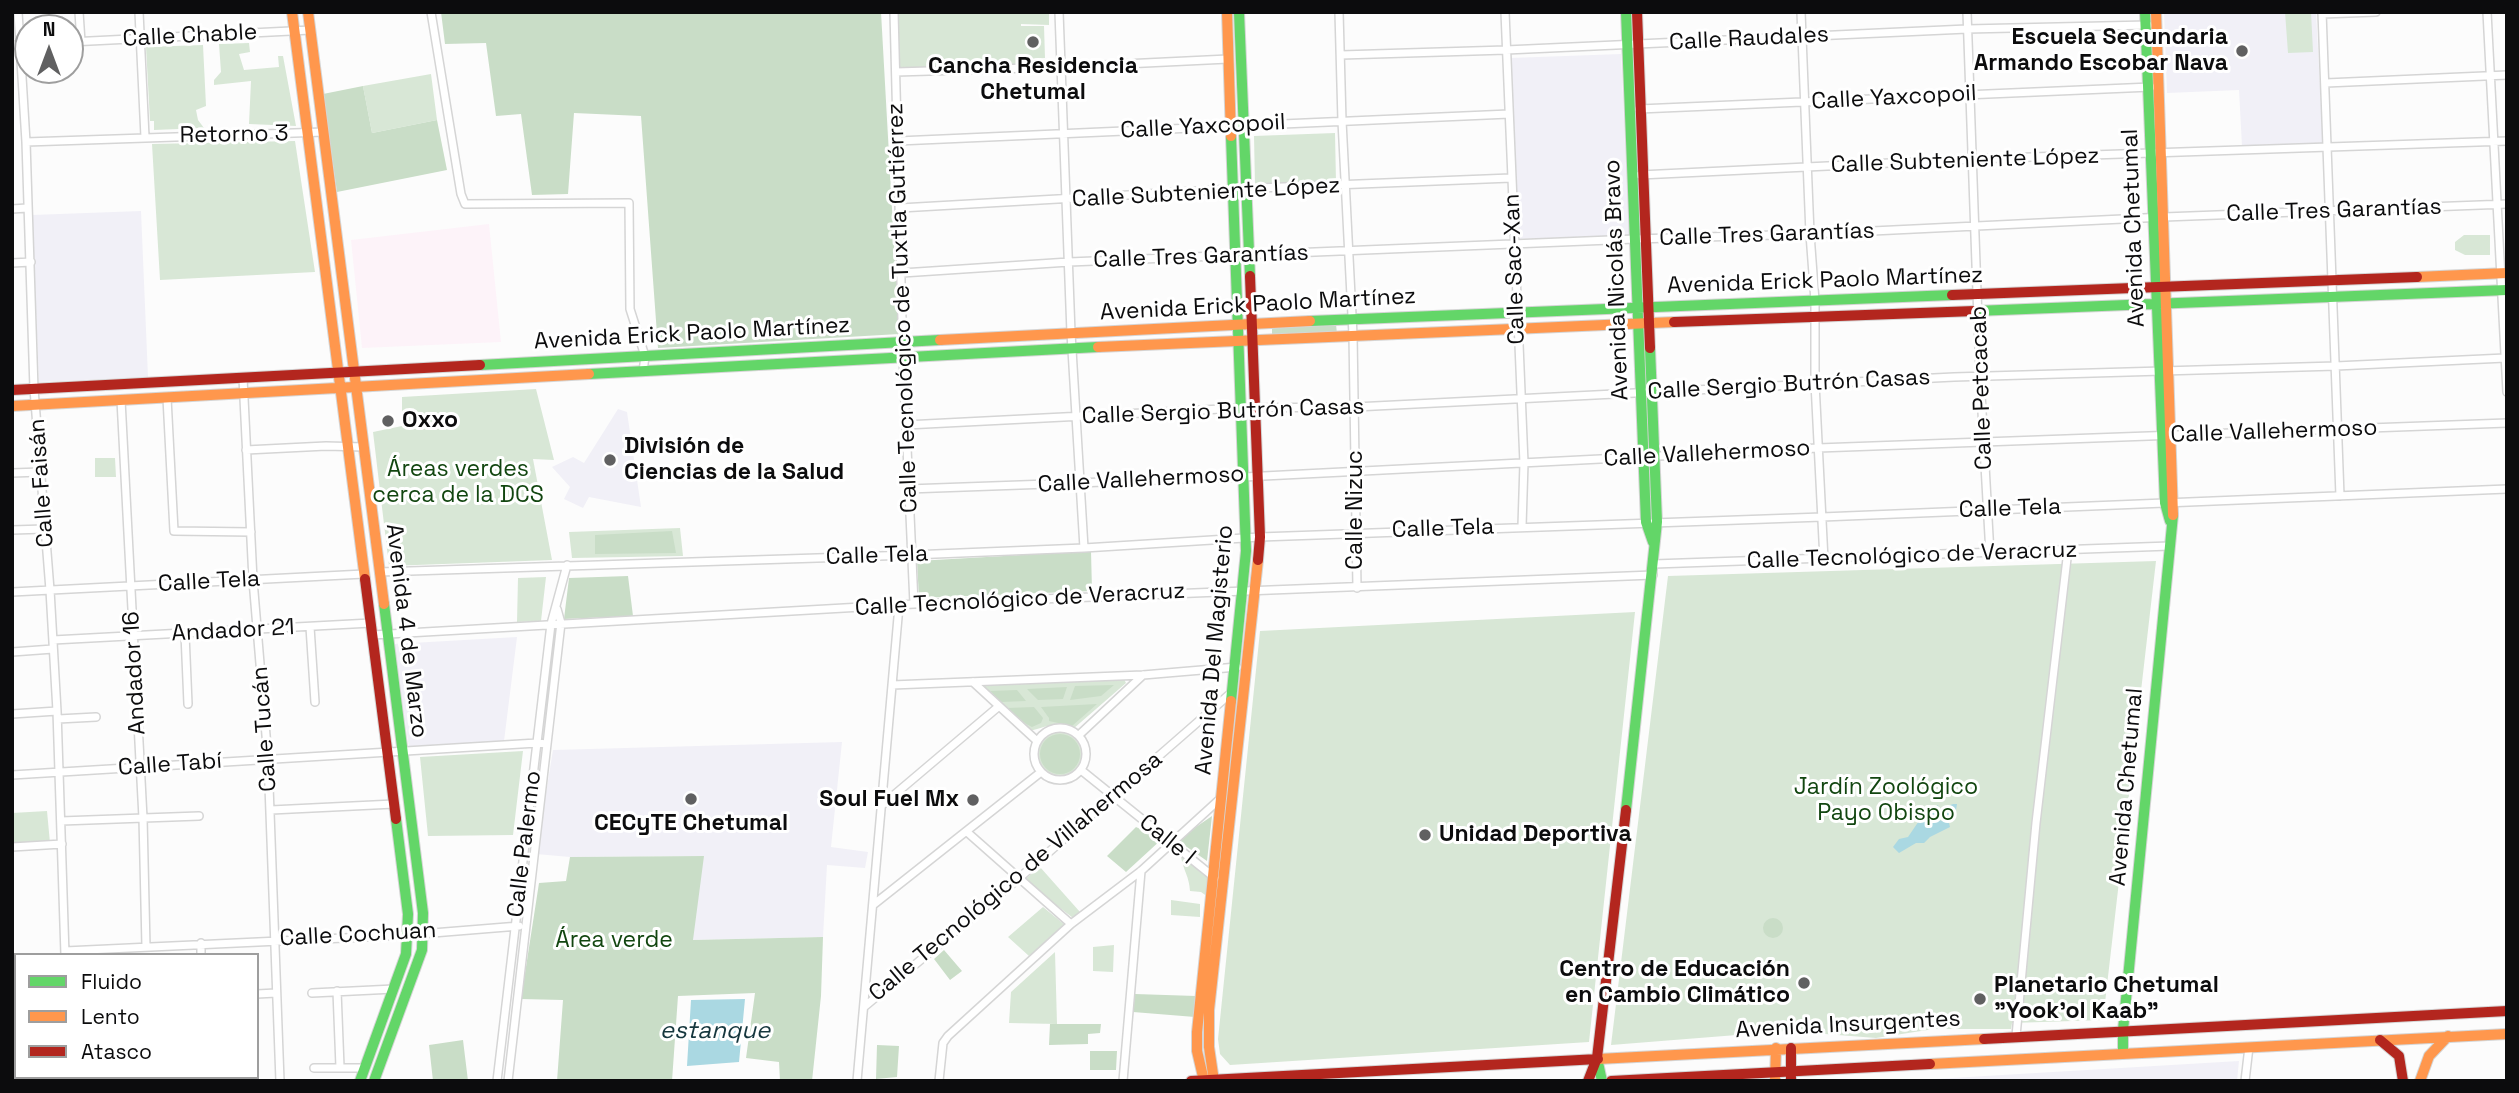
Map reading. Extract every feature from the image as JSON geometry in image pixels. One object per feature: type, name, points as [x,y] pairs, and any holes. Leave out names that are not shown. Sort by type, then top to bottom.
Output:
[{"type":"main road","name":"Avenida 4 de Marzo","points":[[292,12],[408,914],[406,954],[360,1081]]},
{"type":"main road","name":"Avenida 4 de Marzo","points":[[309,12],[423,932],[422,950],[374,1081]]},
{"type":"main road","name":"Avenida Del Magisterio","points":[[1209,1080],[1209,1010],[1218,878],[1226,798],[1231,693],[1246,538],[1227,12]]},
{"type":"main road","name":"Avenida Del Magisterio","points":[[1226,798],[1246,668],[1260,537],[1239,12]]},
{"type":"main road","name":"Avenida Nicolás Bravo","points":[[1588,1081],[1597,1058],[1654,546],[1638,175],[1641,109],[1626,12]]},
{"type":"main road","name":"Avenida Nicolás Bravo","points":[[1637,12],[1630,111],[1638,175]]},
{"type":"main road","name":"Avenida Chetumal","points":[[2123,1053],[2171,525],[2151,25],[2146,12]]},
{"type":"main road","name":"Avenida Chetumal","points":[[2151,25],[2156,12]]},
{"type":"main road","name":"Avenida Erick Paolo Martínez","points":[[12,390],[1251,323],[2503,274]]},
{"type":"main road","name":"Avenida Erick Paolo Martínez","points":[[12,406],[1252,339],[2503,290]]},
{"type":"main road","points":[[1871,299],[1871,315]]},
{"type":"main road","name":"Avenida Insurgentes","points":[[1191,1081],[2507,1011]]},
{"type":"main road","points":[[2319,1020],[2320,1043]]},
{"type":"main road","points":[[2213,1026],[2214,1049]]},
{"type":"main road","name":"Avenida Insurgentes","points":[[1611,1081],[1727,1075],[1791,1076],[1828,1069],[2507,1034]]},
{"type":"main road","points":[[2420,1081],[2426,1057],[2448,1036]]},
{"type":"main road","points":[[2380,1040],[2399,1056],[2403,1081]]},
{"type":"main road","points":[[1840,1045],[1842,1069]]},
{"type":"main road","points":[[1775,1076],[1776,1048]]},
{"type":"main road","points":[[1791,1048],[1791,1076]]},
{"type":"main road","name":"Avenida Nicolás Bravo","points":[[1597,1058],[1602,1081]]},
{"type":"main road","points":[[1805,1081],[1828,1069]]},
{"type":"main road","points":[[1727,1075],[1743,1081]]},
{"type":"street","points":[[139,12],[145,137]]},
{"type":"street","points":[[431,12],[461,194],[465,204],[629,202],[631,309],[645,356],[643,372]]},
{"type":"street","name":"Calle Tecnológico de Tuxtla Gutiérrez","points":[[894,12],[903,358],[914,604]]},
{"type":"street","points":[[1059,12],[1071,332],[1084,548]]},
{"type":"street","name":"Calle Nizuc","points":[[1339,12],[1353,335],[1357,588]]},
{"type":"street","name":"Calle Sac-Xan","points":[[1505,12],[1524,463],[1522,526]]},
{"type":"street","points":[[1801,12],[1824,560]]},
{"type":"street","name":"Calle Petcacab","points":[[1967,12],[1980,376],[1990,554]]},
{"type":"street","points":[[2340,496],[2322,13],[2376,12]]},
{"type":"street","points":[[2487,12],[2496,205],[2503,274],[2507,392]]},
{"type":"street","name":"Calle Raudales","points":[[1341,55],[1506,50],[1802,35],[2151,25]]},
{"type":"street","name":"Calle Chable","points":[[84,41],[311,30]]},
{"type":"street","points":[[895,72],[1228,59]]},
{"type":"street","points":[[2326,83],[2507,75]]},
{"type":"street","name":"Calle Faisán","points":[[23,84],[34,389],[57,715],[65,953]]},
{"type":"street","name":"Calle Yaxcopoil","points":[[1630,111],[2154,87]]},
{"type":"street","points":[[12,99],[24,99]]},
{"type":"street","name":"Calle Yaxcopoil","points":[[898,141],[1509,114]]},
{"type":"street","name":"Retorno 3","points":[[26,142],[324,132]]},
{"type":"street","name":"Calle Subteniente López","points":[[1638,175],[1973,159],[2507,141]]},
{"type":"street","name":"Calle Subteniente López","points":[[900,208],[1233,189],[1511,178]]},
{"type":"street","name":"Calle Tres Garantías","points":[[902,273],[1069,262],[2507,204]]},
{"type":"street","points":[[12,209],[27,208]]},
{"type":"street","points":[[12,263],[31,262]]},
{"type":"street","name":"Calle Sergio Butrón Casas","points":[[906,425],[1241,408],[1254,410],[1355,407],[1980,376],[2336,366],[2505,358]]},
{"type":"street","name":"Calle Tucán","points":[[243,378],[253,580],[271,810],[280,1081]]},
{"type":"street","points":[[167,398],[174,531],[251,532]]},
{"type":"street","name":"Andador 16","points":[[121,400],[144,818],[146,947]]},
{"type":"street","name":"Calle Vallehermoso","points":[[908,489],[1244,477],[1257,474],[1818,448],[2507,423]]},
{"type":"street","points":[[246,450],[364,447]]},
{"type":"street","points":[[12,473],[41,472]]},
{"type":"street","name":"Calle Tela","points":[[379,572],[911,555],[1522,526],[1822,517],[2507,489]]},
{"type":"street","points":[[12,530],[45,529]]},
{"type":"street","name":"Calle Tecnológico de Veracruz","points":[[372,635],[914,604],[1242,590],[1357,588],[1824,560],[2170,546]]},
{"type":"street","points":[[2017,1035],[2036,823],[2068,550]]},
{"type":"street","name":"Calle Palermo","points":[[497,1081],[551,624],[567,565]]},
{"type":"street","name":"Calle Tela","points":[[12,592],[364,573]]},
{"type":"street","points":[[857,1081],[899,606]]},
{"type":"street","name":"Calle Palermo","points":[[508,1081],[561,623],[556,608]]},
{"type":"street","name":"Andador 21","points":[[52,640],[371,623]]},
{"type":"street","points":[[310,627],[315,702]]},
{"type":"street","points":[[185,634],[188,704]]},
{"type":"street","points":[[12,652],[53,649]]},
{"type":"street","points":[[892,685],[1246,668]]},
{"type":"street","points":[[1079,735],[1143,675]]},
{"type":"street","points":[[974,682],[998,707],[1038,741]]},
{"type":"street","name":"Calle Tecnológico de Villahermosa","points":[[864,1007],[1018,880],[1231,693]]},
{"type":"street","points":[[881,806],[998,707]]},
{"type":"street","points":[[12,714],[96,717]]},
{"type":"street","points":[[1056,728],[1079,735],[1087,756],[1082,770],[1066,780],[1057,780],[1041,772],[1034,757],[1038,741],[1056,728]]},
{"type":"street","name":"Calle Tabí","points":[[12,775],[547,744]]},
{"type":"street","name":"Calle I","points":[[1082,770],[1170,843],[1218,878]]},
{"type":"street","points":[[873,905],[1041,772]]},
{"type":"street","points":[[939,1081],[943,1043],[948,1036],[1071,925],[1226,798]]},
{"type":"street","points":[[271,810],[394,804]]},
{"type":"street","points":[[61,821],[199,816]]},
{"type":"street","points":[[967,832],[1071,925]]},
{"type":"street","points":[[12,847],[62,844]]},
{"type":"street","points":[[1122,1081],[1140,871]]},
{"type":"street","name":"Calle Cochuan","points":[[65,953],[526,926]]},
{"type":"street","points":[[201,943],[201,953]]},
{"type":"street","points":[[312,993],[394,989]]},
{"type":"street","points":[[337,991],[341,1067]]},
{"type":"street","points":[[259,994],[276,993]]},
{"type":"street","points":[[2245,1081],[2249,1047]]},
{"type":"street","points":[[314,1068],[365,1068]]},
{"type":"shaded area","name":"Escuela Secundaria Armando Escobar Nava","points":[[2164,12],[2316,12],[2323,143],[2242,146],[2239,90],[2167,93]]},
{"type":"shaded area","points":[[1621,54],[1629,235],[1518,239],[1510,58]]},
{"type":"shaded area","points":[[141,211],[148,377],[39,382],[32,215]]},
{"type":"shaded area","points":[[489,224],[501,342],[362,348],[351,240]]},
{"type":"shaded area","name":"División de Ciencias de la Salud","points":[[618,409],[627,412],[641,507],[589,497],[583,508],[564,499],[570,487],[552,467],[573,457],[584,463]]},
{"type":"shaded area","points":[[517,637],[504,741],[409,748],[394,644]]},
{"type":"shaded area","name":"CECyTE Chetumal","points":[[842,742],[831,847],[868,852],[865,868],[827,865],[823,937],[692,940],[703,856],[570,857],[536,854],[553,750]]},
{"type":"shaded area","points":[[2239,1061],[2237,1081],[1902,1081],[2002,1075]]},
{"type":"green space","points":[[441,12],[881,12],[899,334],[658,348],[641,116],[574,113],[568,194],[532,195],[521,114],[496,116],[486,43],[445,44]]},
{"type":"green space","points":[[895,12],[1049,12],[1049,25],[1021,24],[1044,26],[1045,58],[1023,59],[1023,65],[898,69]]},
{"type":"green space","points":[[2285,12],[2311,12],[2313,52],[2288,53]]},
{"type":"green space","points":[[249,43],[250,52],[239,54],[244,70],[279,67],[278,56],[283,56],[296,126],[249,124],[251,81],[214,85],[214,80],[221,72],[219,44]]},
{"type":"green space","points":[[203,45],[206,106],[196,110],[198,120],[204,128],[154,130],[154,121],[150,121],[146,47]]},
{"type":"green space","points":[[431,74],[437,120],[372,133],[363,86]]},
{"type":"green space","points":[[363,86],[372,133],[437,120],[447,170],[337,192],[323,94]]},
{"type":"green space","points":[[1335,133],[1336,182],[1255,186],[1254,136]]},
{"type":"green space","points":[[295,141],[315,272],[160,280],[152,144]]},
{"type":"green space","points":[[2464,235],[2490,235],[2490,255],[2465,255],[2455,250],[2455,242]]},
{"type":"green space","points":[[1336,324],[1337,334],[1272,336],[1272,325]]},
{"type":"green space","name":"Áreas verdes cerca de la DCS","points":[[536,389],[554,460],[533,459],[552,560],[389,566],[373,432],[402,426],[402,397]]},
{"type":"green space","points":[[95,458],[115,458],[116,477],[95,477]]},
{"type":"green space","points":[[680,528],[683,556],[572,558],[569,532]]},
{"type":"green space","points":[[672,531],[676,553],[595,554],[595,535]]},
{"type":"green space","points":[[1091,551],[1092,591],[919,598],[917,561]]},
{"type":"green space","name":"Jardín Zoológico Payo Obispo","points":[[2156,561],[2103,1020],[2012,1023],[2011,1029],[1934,1029],[1876,1038],[1787,1031],[1611,1045],[1668,576]]},
{"type":"green space","points":[[628,576],[633,616],[564,619],[569,578]]},
{"type":"green space","points":[[546,577],[541,621],[517,622],[518,578]]},
{"type":"green space","name":"Unidad Deportiva","points":[[1635,612],[1589,1042],[1230,1065],[1220,1054],[1218,1039],[1260,631]]},
{"type":"green space","points":[[1124,679],[1126,683],[1073,729],[1055,725],[1029,731],[980,686]]},
{"type":"green space","points":[[1114,685],[1101,696],[1070,700],[1075,686]]},
{"type":"green space","points":[[1067,687],[1063,699],[1038,700],[1027,689]]},
{"type":"green space","points":[[1017,690],[1026,701],[1001,702],[990,691]]},
{"type":"green space","points":[[1097,704],[1072,726],[1049,721],[1041,707]]},
{"type":"green space","points":[[1034,707],[1043,718],[1041,723],[1032,727],[1017,719],[1007,708]]},
{"type":"green space","points":[[1059,731],[1075,738],[1082,754],[1075,770],[1059,777],[1043,770],[1036,754],[1043,738]]},
{"type":"green space","points":[[1060,734],[1074,740],[1080,754],[1074,768],[1060,774],[1046,768],[1040,754],[1046,740]]},
{"type":"green space","points":[[523,751],[513,835],[428,836],[420,757]]},
{"type":"green space","points":[[47,811],[50,843],[12,844],[12,813]]},
{"type":"green space","points":[[1212,816],[1207,861],[1177,840]]},
{"type":"green space","points":[[1136,827],[1162,839],[1126,872],[1107,856]]},
{"type":"green space","name":"Área verde","points":[[704,856],[693,940],[823,937],[821,996],[812,1081],[780,1081],[779,1062],[746,1058],[755,993],[678,996],[672,1081],[557,1081],[563,1000],[521,999],[539,883],[566,881],[570,857]]},
{"type":"green space","points":[[1181,857],[1208,877],[1208,897],[1201,892],[1190,891]]},
{"type":"green space","points":[[1040,867],[1080,912],[1073,918],[1024,880]]},
{"type":"green space","points":[[1171,900],[1200,904],[1200,917],[1171,915]]},
{"type":"green space","points":[[1043,907],[1065,925],[1029,956],[1008,937]]},
{"type":"green space","points":[[1773,918],[1780,921],[1783,928],[1780,935],[1773,938],[1766,935],[1763,928],[1766,921]]},
{"type":"green space","points":[[1114,945],[1113,972],[1093,971],[1093,947]]},
{"type":"green space","points":[[944,950],[962,971],[950,980],[934,959]]},
{"type":"green space","points":[[1055,952],[1057,1024],[1009,1023],[1011,992]]},
{"type":"green space","points":[[1135,994],[1196,996],[1195,1017],[1133,1012]]},
{"type":"green space","points":[[1050,1024],[1101,1024],[1100,1033],[1088,1034],[1088,1044],[1049,1045]]},
{"type":"green space","points":[[463,1040],[468,1081],[433,1081],[429,1045]]},
{"type":"green space","points":[[877,1045],[899,1046],[897,1077],[876,1079]]},
{"type":"green space","points":[[1090,1051],[1117,1051],[1116,1070],[1090,1070]]},
{"type":"water","points":[[1957,804],[1955,817],[1949,820],[1926,812],[1938,805],[1939,809]]},
{"type":"water","points":[[1923,815],[1949,823],[1950,827],[1924,843],[1916,843],[1899,853],[1893,847],[1899,839],[1908,837]]},
{"type":"water","name":"estanque","points":[[745,999],[739,1062],[687,1066],[691,1000]]},
{"type":"traffic: fast","points":[[1239,12],[1250,276]]},
{"type":"traffic: fast","points":[[1626,12],[1646,522],[1653,542]]},
{"type":"traffic: fast","points":[[2145,12],[2165,503],[2170,521]]},
{"type":"traffic: fast","points":[[1231,136],[1246,551],[1231,701]]},
{"type":"traffic: fast","points":[[1975,311],[2507,290]]},
{"type":"traffic: fast","points":[[1310,321],[1952,295]]},
{"type":"traffic: fast","points":[[480,365],[940,340]]},
{"type":"traffic: fast","points":[[589,374],[1098,347]]},
{"type":"traffic: fast","points":[[1626,810],[1657,522],[1650,348]]},
{"type":"traffic: fast","points":[[2123,1053],[2123,1030],[2173,515]]},
{"type":"traffic: fast","points":[[374,1081],[422,950],[423,913],[384,604]]},
{"type":"traffic: fast","points":[[360,1081],[406,954],[408,914],[396,819]]},
{"type":"traffic: fast","points":[[1597,1058],[1602,1081]]},
{"type":"traffic: slow","points":[[292,12],[365,579]]},
{"type":"traffic: slow","points":[[308,12],[384,604]]},
{"type":"traffic: slow","points":[[1227,12],[1231,136]]},
{"type":"traffic: slow","points":[[2156,12],[2173,515]]},
{"type":"traffic: slow","points":[[2417,277],[2507,273]]},
{"type":"traffic: slow","points":[[940,340],[1310,321]]},
{"type":"traffic: slow","points":[[1098,347],[1674,322]]},
{"type":"traffic: slow","points":[[12,406],[589,374]]},
{"type":"traffic: slow","points":[[1214,1081],[1209,1047],[1209,1010],[1258,560]]},
{"type":"traffic: slow","points":[[1204,1081],[1197,1051],[1197,1032],[1231,701]]},
{"type":"traffic: slow","points":[[1930,1064],[2507,1034]]},
{"type":"traffic: slow","points":[[2420,1081],[2429,1056],[2448,1036]]},
{"type":"traffic: slow","points":[[1598,1059],[1984,1039]]},
{"type":"traffic: slow","points":[[1775,1081],[1776,1048]]},
{"type":"traffic: jam","points":[[1637,12],[1650,348]]},
{"type":"traffic: jam","points":[[1250,276],[1260,537],[1258,560]]},
{"type":"traffic: jam","points":[[1952,295],[2417,277]]},
{"type":"traffic: jam","points":[[1674,322],[1975,311]]},
{"type":"traffic: jam","points":[[12,390],[480,365]]},
{"type":"traffic: jam","points":[[365,579],[396,819]]},
{"type":"traffic: jam","points":[[1588,1081],[1597,1058],[1626,810]]},
{"type":"traffic: jam","points":[[1984,1039],[2507,1011]]},
{"type":"traffic: jam","points":[[2380,1040],[2399,1056],[2403,1081]]},
{"type":"traffic: jam","points":[[1791,1048],[1791,1081]]},
{"type":"traffic: jam","points":[[1191,1081],[1598,1059]]},
{"type":"traffic: jam","points":[[1611,1081],[1930,1064]]},
{"type":"place","name":"Cancha Residencia Chetumal","points":[[1033,42]]},
{"type":"place","name":"Escuela Secundaria Armando Escobar Nava","points":[[2242,51]]},
{"type":"place","name":"Oxxo","points":[[388,421]]},
{"type":"place","name":"División de Ciencias de la Salud","points":[[610,460]]},
{"type":"place","name":"CECyTE Chetumal","points":[[691,799]]},
{"type":"place","name":"Soul Fuel Mx","points":[[973,800]]},
{"type":"place","name":"Unidad Deportiva","points":[[1425,835]]},
{"type":"place","name":"Centro de Educación en Cambio Climático","points":[[1804,983]]},
{"type":"place","name":"Planetario Chetumal \"Yook'ol Kaab\"","points":[[1980,999]]}]
